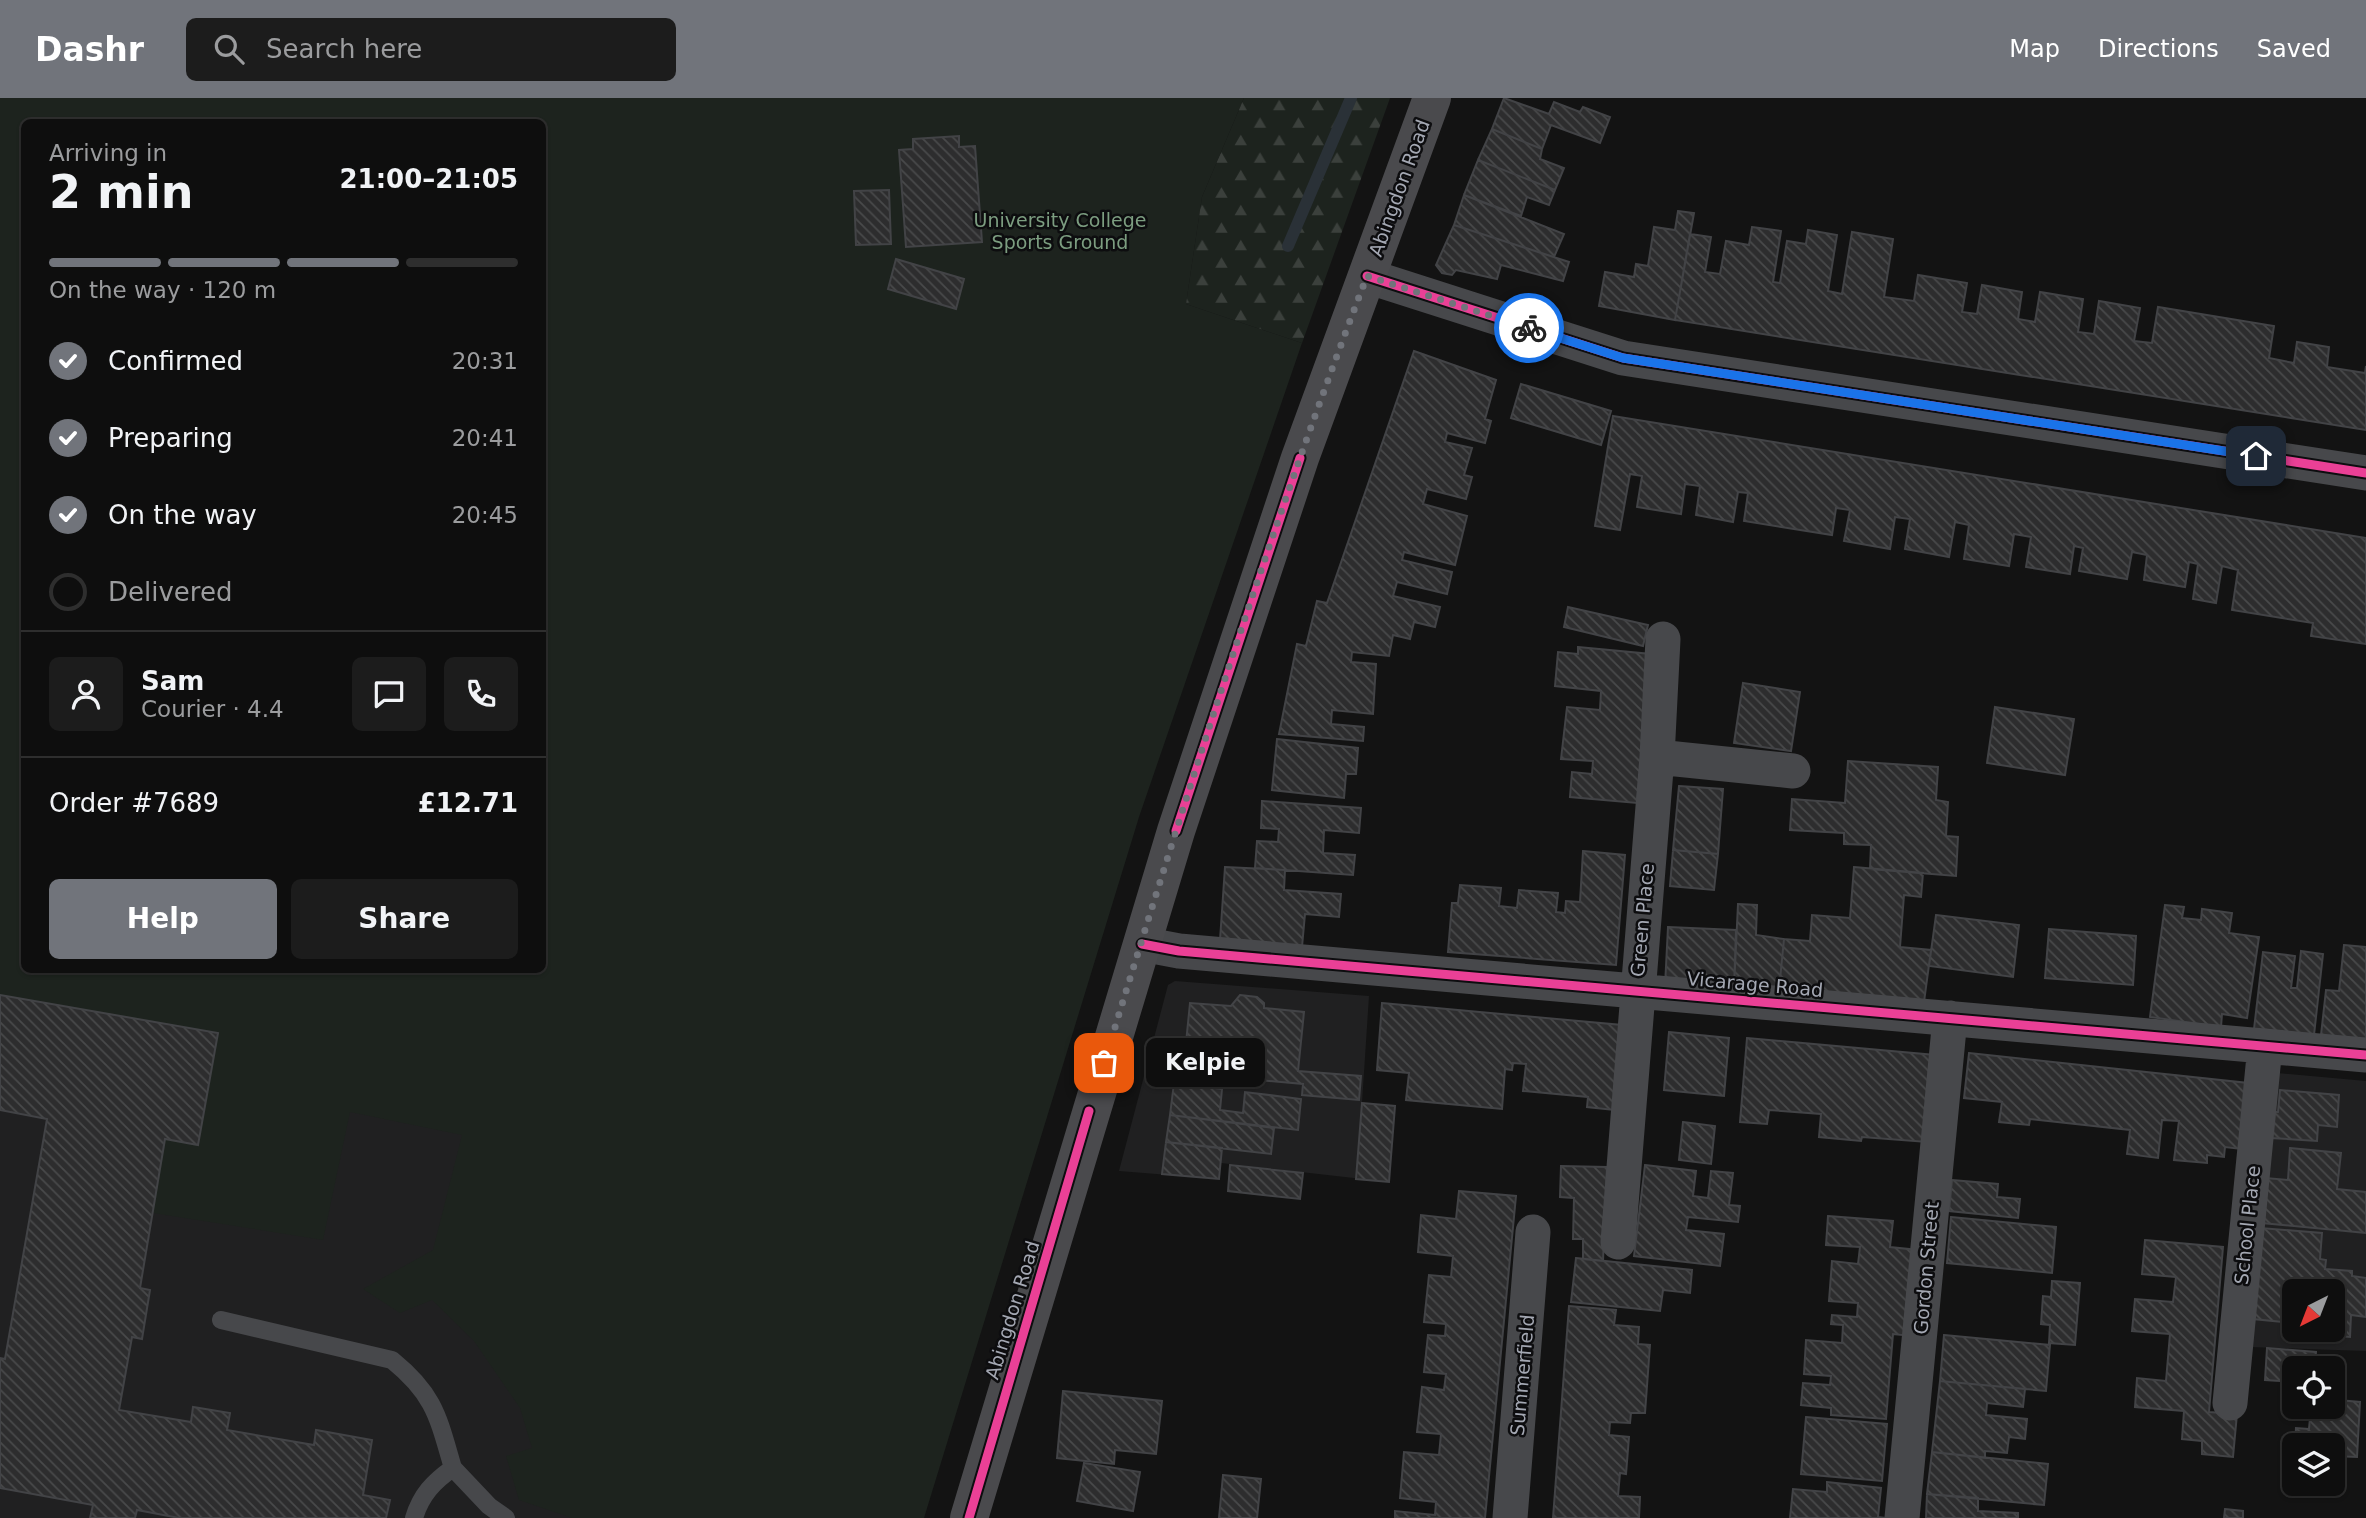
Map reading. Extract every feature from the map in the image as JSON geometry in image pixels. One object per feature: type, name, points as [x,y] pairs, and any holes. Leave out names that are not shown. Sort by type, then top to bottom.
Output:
[{"type":"main road","name":"Abingdon Road","points":[[969,1518],[1142,944],[1295,471],[1432,98]]},
{"type":"street","points":[[1367,276],[1623,358],[2366,473]]},
{"type":"street","name":"Green Place","points":[[1618,1242],[1636,991],[1657,757],[1663,639]]},
{"type":"street","points":[[1657,757],[1793,771]]},
{"type":"street","name":"Vicarage Road","points":[[1142,944],[1179,951],[2366,1055]]},
{"type":"street","name":"Gordon Street","points":[[1902,1518],[1950,1018]]},
{"type":"street","name":"School Place","points":[[2230,1403],[2264,1046]]},
{"type":"street","name":"Summerfield","points":[[1510,1518],[1533,1232]]},
{"type":"lane","points":[[221,1320],[392,1360],[428,1394],[453,1468],[489,1506],[506,1518]]},
{"type":"lane","points":[[414,1518],[419,1501],[434,1482],[453,1468]]},
{"type":"shaded area","points":[[0,804],[21,949],[21,973],[507,973],[924,1518],[0,1518]]},
{"type":"shaded area","points":[[1175,981],[1369,996],[1362,1103],[1395,1106],[1389,1182],[1221,1163],[1219,1179],[1119,1171],[1168,985]]},
{"type":"shaded area","points":[[2277,1073],[2366,1081],[2366,1351],[2249,1347]]},
{"type":"green space","name":"University College Sports Ground","points":[[0,98],[1244,98],[1202,197],[1186,304],[1302,343],[1139,817],[924,1518],[572,1518],[519,1500],[506,1456],[532,1448],[520,1408],[474,1341],[432,1300],[400,1313],[363,1289],[433,1250],[462,1135],[350,1112],[323,1240],[153,1213],[165,1139],[199,1144],[218,1033],[0,995]]},
{"type":"green space","points":[[1244,98],[1390,98],[1302,343],[1186,304],[1202,197]]},
{"type":"building","points":[[1504,98],[1549,114],[1554,102],[1580,112],[1583,107],[1610,117],[1600,143],[1551,125],[1542,149],[1492,129]]},
{"type":"building","points":[[1492,129],[1542,149],[1540,159],[1564,168],[1555,190],[1478,160]]},
{"type":"building","points":[[959,136],[959,147],[975,146],[982,242],[906,247],[899,150],[913,149],[913,139]]},
{"type":"building","points":[[1478,160],[1555,190],[1549,205],[1527,197],[1521,216],[1464,195]]},
{"type":"building","points":[[889,190],[891,244],[856,245],[854,191]]},
{"type":"building","points":[[1464,195],[1564,234],[1554,257],[1454,225]]},
{"type":"building","points":[[1678,211],[1694,213],[1675,320],[1599,306],[1605,272],[1634,277],[1636,264],[1648,266],[1654,227],[1675,230]]},
{"type":"building","points":[[1454,225],[1569,262],[1563,281],[1501,265],[1497,279],[1456,270],[1452,275],[1442,273],[1436,265]]},
{"type":"building","points":[[1752,227],[1781,231],[1773,282],[1780,283],[1787,241],[1806,244],[1808,230],[1837,235],[1828,291],[1842,294],[1852,232],[1893,239],[1884,297],[1914,301],[1918,275],[1967,283],[1962,312],[1977,314],[1982,285],[2022,292],[2018,319],[2035,322],[2040,292],[2083,299],[2078,332],[2094,334],[2099,301],[2140,308],[2134,341],[2152,343],[2158,307],[2274,326],[2269,358],[2294,363],[2297,342],[2329,347],[2327,367],[2365,373],[2366,366],[2366,430],[1675,320],[1690,234],[1711,237],[1705,272],[1720,274],[1726,241],[1749,245]]},
{"type":"building","points":[[896,259],[964,279],[956,309],[888,289]]},
{"type":"building","points":[[1414,351],[1496,380],[1485,419],[1491,421],[1485,443],[1447,433],[1445,442],[1472,448],[1464,475],[1472,477],[1466,499],[1427,489],[1423,504],[1467,516],[1455,565],[1404,552],[1402,560],[1452,572],[1447,594],[1397,582],[1393,596],[1440,607],[1435,627],[1414,622],[1410,639],[1393,635],[1389,656],[1352,652],[1351,662],[1376,664],[1373,714],[1332,710],[1331,724],[1364,727],[1363,741],[1279,734],[1297,644],[1306,646],[1317,601],[1327,603]]},
{"type":"building","points":[[1521,384],[1611,411],[1601,445],[1511,418]]},
{"type":"building","points":[[1613,416],[2366,538],[2366,644],[2311,636],[2313,623],[2232,610],[2238,570],[2222,566],[2216,603],[2193,599],[2198,564],[2189,562],[2185,587],[2144,580],[2147,555],[2132,552],[2127,579],[2079,571],[2083,548],[2074,546],[2070,574],[2026,567],[2031,537],[2014,534],[2009,566],[1964,559],[1969,525],[1955,522],[1949,557],[1905,549],[1910,519],[1895,517],[1890,549],[1844,541],[1850,510],[1836,508],[1832,535],[1744,521],[1748,493],[1738,492],[1733,522],[1696,515],[1700,486],[1685,484],[1681,514],[1637,507],[1642,476],[1630,474],[1620,530],[1595,526]]},
{"type":"building","points":[[1568,607],[1648,625],[1643,646],[1564,627]]},
{"type":"building","points":[[1578,647],[1651,654],[1637,803],[1570,797],[1572,772],[1592,774],[1593,761],[1561,759],[1567,707],[1600,710],[1601,691],[1555,686],[1558,652],[1578,654]]},
{"type":"building","points":[[1743,683],[1800,692],[1791,751],[1734,743]]},
{"type":"building","points":[[1995,707],[2074,719],[2065,775],[1987,763]]},
{"type":"building","points":[[1277,739],[1358,748],[1356,774],[1346,774],[1344,798],[1272,790]]},
{"type":"building","points":[[1848,761],[1938,767],[1936,800],[1948,802],[1946,836],[1958,837],[1956,876],[1870,869],[1871,845],[1844,844],[1844,833],[1790,830],[1792,799],[1845,803]]},
{"type":"building","points":[[1679,786],[1723,789],[1718,854],[1673,850]]},
{"type":"building","points":[[1262,801],[1361,808],[1359,833],[1324,830],[1323,853],[1355,855],[1353,875],[1255,868],[1257,841],[1278,842],[1279,829],[1261,828]]},
{"type":"building","points":[[1673,850],[1718,854],[1714,890],[1670,886]]},
{"type":"building","points":[[1583,851],[1625,855],[1616,965],[1448,952],[1452,903],[1458,903],[1460,885],[1501,888],[1499,906],[1517,908],[1519,890],[1558,893],[1556,912],[1565,913],[1566,901],[1580,902]]},
{"type":"building","points":[[1225,867],[1285,870],[1284,890],[1341,894],[1339,917],[1305,914],[1302,947],[1220,940]]},
{"type":"building","points":[[1854,867],[1923,873],[1921,897],[1904,895],[1900,947],[1931,950],[1924,1002],[1779,990],[1784,939],[1810,941],[1812,915],[1850,918]]},
{"type":"building","points":[[1738,904],[1757,905],[1756,935],[1784,939],[1779,990],[1734,988]]},
{"type":"building","points":[[2165,905],[2184,907],[2182,918],[2201,920],[2202,909],[2232,913],[2229,933],[2259,937],[2247,1018],[2222,1014],[2221,1027],[2150,1017]]},
{"type":"building","points":[[1936,915],[2019,925],[2013,977],[1929,966]]},
{"type":"building","points":[[1668,927],[1736,930],[1734,988],[1665,986]]},
{"type":"building","points":[[2049,929],[2136,936],[2133,985],[2045,978]]},
{"type":"building","points":[[2344,945],[2366,947],[2366,1049],[2320,1044],[2326,990],[2339,991]]},
{"type":"building","points":[[2301,951],[2323,954],[2314,1035],[2254,1029],[2263,952],[2295,956],[2291,988],[2297,988]]},
{"type":"building","points":[[0,995],[218,1033],[198,1145],[165,1139],[140,1288],[150,1290],[142,1339],[132,1337],[119,1410],[191,1422],[193,1407],[230,1413],[227,1430],[314,1445],[316,1430],[372,1440],[363,1495],[390,1500],[386,1518],[179,1518],[137,1510],[135,1518],[90,1518],[93,1505],[0,1488],[0,1358],[5,1359],[47,1119],[0,1110]]},
{"type":"building","points":[[1240,995],[1257,997],[1264,1003],[1264,1008],[1304,1012],[1298,1071],[1361,1076],[1359,1100],[1302,1095],[1303,1084],[1183,1073],[1190,1003],[1231,1006]]},
{"type":"building","points":[[1382,1003],[1622,1025],[1614,1110],[1587,1107],[1588,1097],[1523,1091],[1526,1064],[1513,1063],[1512,1070],[1505,1069],[1502,1109],[1406,1100],[1409,1073],[1377,1070]]},
{"type":"building","points":[[1669,1032],[1729,1038],[1724,1096],[1664,1090]]},
{"type":"building","points":[[1747,1038],[1935,1055],[1927,1142],[1819,1137],[1821,1114],[1769,1110],[1767,1124],[1740,1122]]},
{"type":"building","points":[[1969,1053],[2248,1083],[2241,1149],[2225,1147],[2224,1157],[2207,1155],[2207,1163],[2174,1160],[2179,1121],[2162,1120],[2158,1158],[2127,1154],[2130,1130],[2030,1119],[2029,1125],[1999,1122],[2002,1102],[1964,1098]]},
{"type":"building","points":[[1174,1083],[1222,1089],[1220,1110],[1243,1113],[1245,1092],[1301,1099],[1298,1130],[1170,1115]]},
{"type":"building","points":[[2280,1090],[2339,1095],[2337,1127],[2318,1125],[2317,1141],[2271,1138],[2273,1112],[2278,1112]]},
{"type":"building","points":[[1362,1103],[1395,1106],[1389,1182],[1356,1179]]},
{"type":"building","points":[[1170,1115],[1274,1128],[1271,1154],[1166,1142]]},
{"type":"building","points":[[1683,1122],[1715,1126],[1711,1164],[1679,1160]]},
{"type":"building","points":[[1166,1142],[1222,1148],[1219,1179],[1162,1174]]},
{"type":"building","points":[[2290,1148],[2341,1153],[2337,1189],[2366,1192],[2366,1233],[2262,1223],[2266,1178],[2288,1180]]},
{"type":"building","points":[[1230,1165],[1303,1173],[1300,1199],[1228,1191]]},
{"type":"building","points":[[1645,1165],[1696,1171],[1693,1196],[1708,1198],[1711,1171],[1733,1173],[1729,1205],[1740,1206],[1738,1222],[1688,1217],[1686,1230],[1724,1234],[1720,1266],[1634,1256]]},
{"type":"building","points":[[1561,1166],[1607,1167],[1603,1261],[1583,1259],[1583,1239],[1573,1239],[1574,1198],[1560,1197]]},
{"type":"building","points":[[1952,1180],[1998,1184],[1997,1197],[2020,1199],[2018,1218],[1949,1211]]},
{"type":"building","points":[[1459,1191],[1516,1196],[1485,1518],[1395,1518],[1395,1511],[1435,1515],[1436,1502],[1400,1498],[1404,1452],[1439,1455],[1441,1434],[1417,1432],[1422,1387],[1444,1390],[1446,1374],[1424,1372],[1428,1335],[1445,1336],[1446,1324],[1424,1322],[1429,1275],[1451,1277],[1453,1256],[1418,1252],[1421,1215],[1456,1219]]},
{"type":"building","points":[[1828,1216],[1893,1221],[1890,1247],[1918,1250],[1911,1336],[1893,1334],[1886,1419],[1831,1415],[1831,1408],[1801,1405],[1803,1383],[1830,1385],[1831,1376],[1804,1374],[1806,1340],[1842,1343],[1843,1325],[1831,1324],[1832,1315],[1857,1317],[1858,1303],[1829,1301],[1832,1261],[1858,1264],[1860,1247],[1826,1245]]},
{"type":"building","points":[[1951,1217],[2056,1227],[2052,1273],[1947,1263]]},
{"type":"building","points":[[2260,1228],[2322,1233],[2320,1259],[2326,1260],[2325,1269],[2352,1271],[2352,1276],[2366,1278],[2366,1317],[2351,1315],[2350,1337],[2345,1337],[2345,1279],[2282,1279],[2282,1322],[2253,1319]]},
{"type":"building","points":[[2145,1240],[2223,1247],[2209,1412],[2237,1414],[2233,1457],[2202,1454],[2202,1441],[2182,1439],[2184,1411],[2135,1407],[2137,1378],[2166,1381],[2170,1334],[2132,1331],[2135,1299],[2173,1302],[2176,1277],[2142,1274]]},
{"type":"building","points":[[1576,1258],[1692,1270],[1690,1293],[1663,1290],[1660,1311],[1571,1302]]},
{"type":"building","points":[[2052,1281],[2080,1283],[2075,1345],[2049,1343],[2050,1325],[2041,1324],[2043,1296],[2051,1297]]},
{"type":"building","points":[[1569,1306],[1616,1310],[1614,1325],[1639,1327],[1638,1344],[1650,1345],[1645,1413],[1631,1413],[1630,1423],[1610,1422],[1609,1435],[1629,1437],[1626,1474],[1620,1473],[1618,1496],[1640,1497],[1639,1518],[1553,1518]]},
{"type":"building","points":[[1944,1335],[2050,1345],[2046,1391],[1940,1381]]},
{"type":"building","points":[[2267,1348],[2316,1352],[2316,1356],[2282,1356],[2282,1381],[2265,1380]]},
{"type":"building","points":[[1940,1381],[2025,1389],[2023,1407],[1987,1403],[1986,1415],[2027,1419],[2025,1439],[2009,1437],[2007,1453],[1985,1451],[1985,1458],[1932,1452]]},
{"type":"building","points":[[1063,1391],[1162,1401],[1156,1454],[1115,1450],[1114,1464],[1057,1458]]},
{"type":"building","points":[[2345,1401],[2360,1402],[2357,1457],[2345,1456],[2345,1433],[2296,1433],[2296,1428],[2309,1429],[2310,1419],[2345,1419]]},
{"type":"building","points":[[1806,1417],[1887,1424],[1882,1481],[1801,1474]]},
{"type":"building","points":[[1932,1452],[2048,1464],[2044,1505],[1927,1494]]},
{"type":"building","points":[[1084,1463],[1140,1472],[1133,1511],[1077,1501]]},
{"type":"building","points":[[1223,1475],[1261,1479],[1257,1518],[1219,1518]]},
{"type":"building","points":[[1827,1482],[1881,1488],[1878,1517],[1886,1518],[1790,1518],[1793,1489],[1827,1492]]},
{"type":"building","points":[[1927,1494],[1978,1498],[1978,1511],[2018,1513],[2018,1518],[1926,1518]]},
{"type":"building","points":[[2225,1509],[2243,1511],[2243,1518],[2224,1518]]},
{"type":"waterway","points":[[1288,246],[1351,98]]},
{"type":"cycle path","points":[[1367,276],[1623,358],[2366,473]]},
{"type":"cycle path","points":[[1176,831],[1300,458]]},
{"type":"cycle path","points":[[1142,944],[1179,951],[2366,1055]]},
{"type":"cycle path","points":[[969,1518],[1089,1111]]},
{"type":"way so far","points":[[1104,1063],[1176,831],[1283,508],[1325,385],[1367,276],[1529,328]]},
{"type":"place","name":"Kelpie","points":[[1104,1063]]},
{"type":"route","points":[[1529,328],[1623,358],[2256,456]]}]
